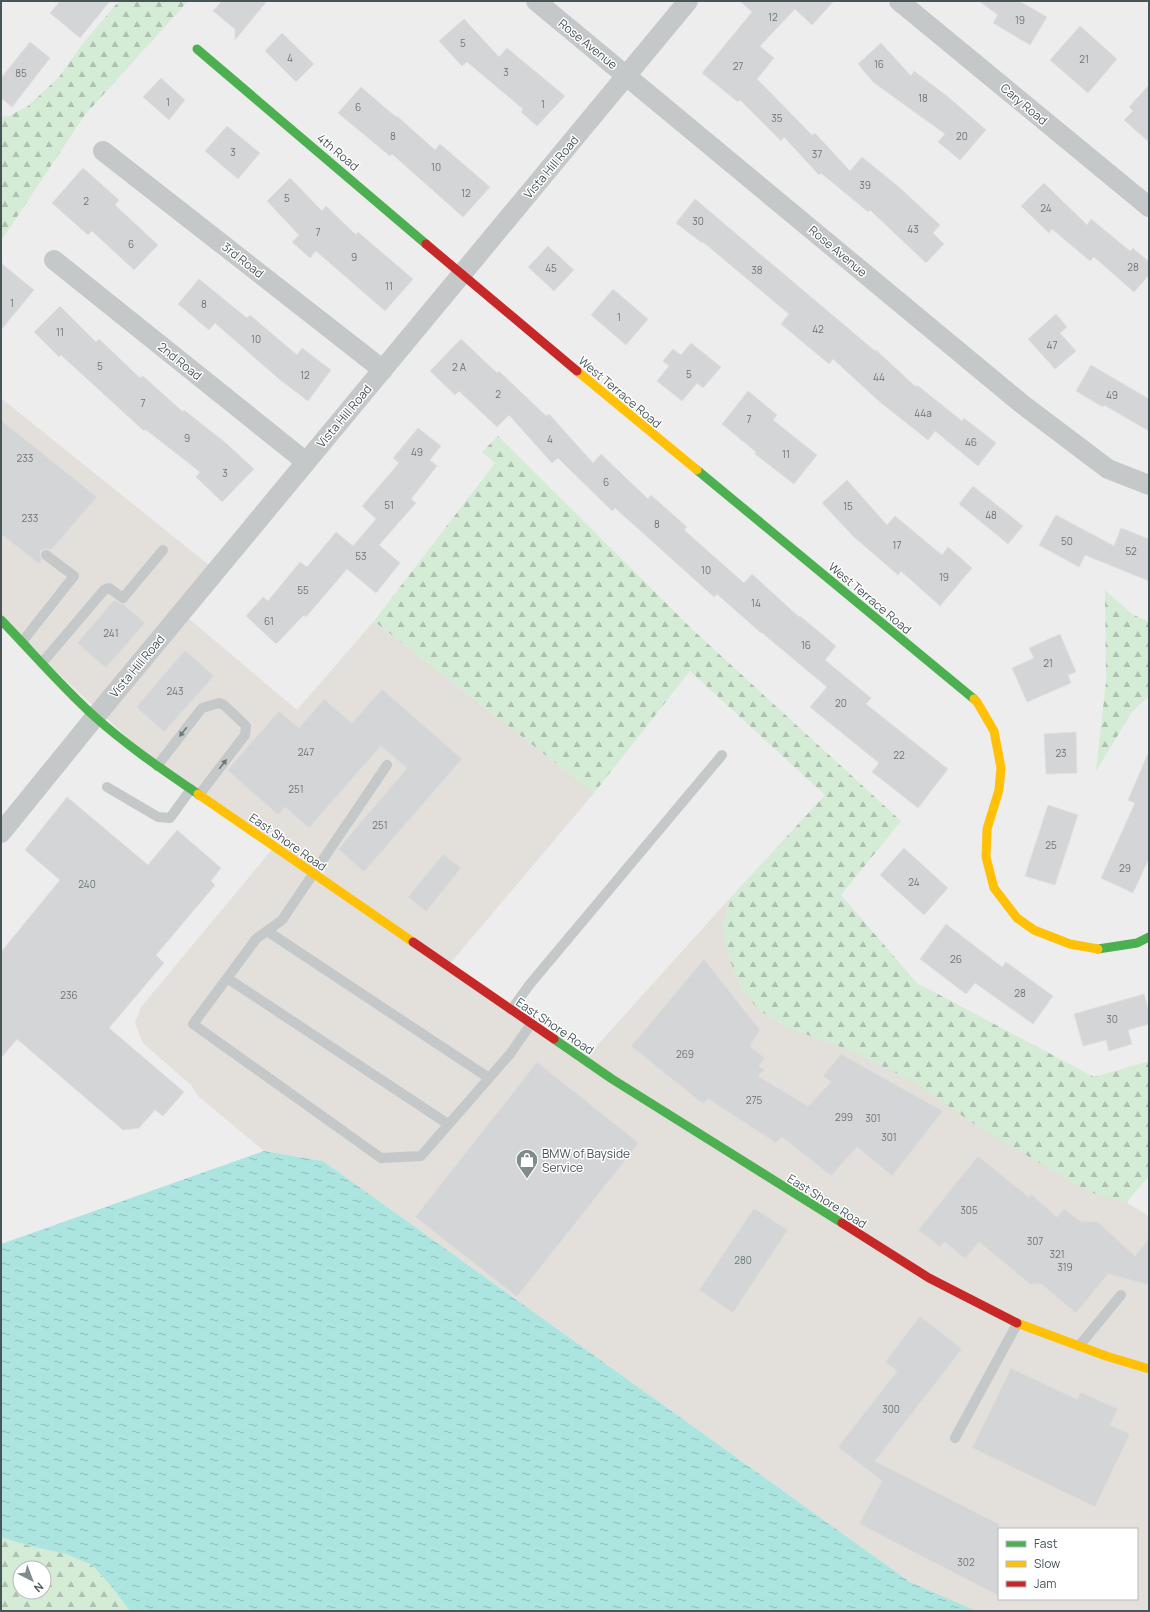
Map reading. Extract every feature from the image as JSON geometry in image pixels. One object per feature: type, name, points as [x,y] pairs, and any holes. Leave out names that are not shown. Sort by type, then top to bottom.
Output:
[{"type":"main road","name":"4th Road","points":[[197,49],[462,273]]},
{"type":"main road","name":"West Terrace Road","points":[[462,273],[567,364],[977,702],[994,731],[1001,768],[999,790],[988,829],[986,857],[994,888],[1017,918],[1034,930],[1070,944],[1096,948],[1137,944],[1149,937]]},
{"type":"main road","name":"East Shore Road","points":[[1,620],[95,717],[157,766],[531,1024],[639,1096],[929,1278],[1017,1324],[1106,1356],[1149,1368]]},
{"type":"street","name":"Rose Avenue","points":[[536,1],[1022,404],[1108,469],[1149,485]]},
{"type":"street","name":"Vista Hill Road","points":[[1,833],[95,717],[688,1]]},
{"type":"street","name":"Cary Road","points":[[899,1],[1149,207]]},
{"type":"street","name":"3rd Road","points":[[103,151],[383,370]]},
{"type":"street","name":"2nd Road","points":[[54,260],[306,462]]},
{"type":"lane","points":[[42,663],[104,590],[109,588],[123,598],[163,550]]},
{"type":"lane","points":[[22,642],[74,576],[46,555]]},
{"type":"lane","points":[[107,787],[158,817],[170,818],[245,735],[246,726],[224,705],[219,703],[202,708],[157,766]]},
{"type":"lane","points":[[511,1010],[722,755]]},
{"type":"lane","points":[[387,765],[282,920],[256,939],[193,1024],[381,1158],[421,1156],[510,1054],[531,1024]]},
{"type":"lane","points":[[267,931],[489,1078]]},
{"type":"lane","points":[[227,978],[448,1124]]},
{"type":"lane","points":[[1079,1346],[1121,1295]]},
{"type":"lane","points":[[955,1438],[1017,1324]]},
{"type":"shaded area","points":[[1,398],[215,570],[181,612],[297,710],[374,621],[594,793],[448,966],[584,1060],[732,896],[975,1113],[1149,1216],[1149,1611],[974,1611],[910,1582],[323,1161],[264,1151],[198,1096],[191,1085],[143,1043],[135,1023],[141,1007],[274,847],[159,767],[1,620]]},
{"type":"green space","points":[[119,1],[188,1],[84,116],[1,241],[1,117],[9,116],[28,106],[59,77],[84,42]]},
{"type":"green space","points":[[498,436],[694,631],[901,821],[841,895],[917,983],[1094,1077],[1149,1061],[1149,1176],[1126,1203],[1090,1192],[1053,1171],[977,1126],[914,1082],[852,1051],[786,1027],[759,1010],[741,989],[728,955],[722,926],[732,896],[825,795],[690,671],[594,793],[374,621],[495,463],[482,452]]},
{"type":"green space","points":[[1105,590],[1132,614],[1149,622],[1149,696],[1132,712],[1096,771],[1106,682]]},
{"type":"green space","points":[[1,1537],[30,1546],[66,1554],[92,1565],[111,1586],[130,1611],[1,1611]]},
{"type":"water","points":[[264,1151],[323,1161],[910,1582],[976,1611],[130,1611],[111,1586],[92,1565],[66,1554],[30,1546],[1,1537],[1,1244]]},
{"type":"building","points":[[60,1],[110,1],[80,38],[50,13]]},
{"type":"building","points":[[222,1],[267,1],[235,40],[235,29],[213,11]]},
{"type":"building","points":[[740,1],[834,1],[812,25],[795,9],[760,46],[774,58],[757,79],[812,135],[815,133],[850,171],[862,157],[900,188],[940,225],[933,233],[944,244],[926,263],[870,210],[868,212],[821,173],[819,175],[784,137],[781,141],[740,100],[738,102],[702,73],[752,12]]},
{"type":"building","points":[[979,1],[1019,1],[1047,17],[1030,45],[993,23],[998,15]]},
{"type":"building","points":[[464,19],[499,57],[507,48],[565,96],[537,126],[521,112],[523,109],[467,62],[462,66],[439,41]]},
{"type":"building","points":[[1080,26],[1117,59],[1088,93],[1050,60]]},
{"type":"building","points":[[282,33],[314,64],[296,82],[265,51]]},
{"type":"building","points":[[30,42],[50,58],[12,107],[1,98],[1,78]]},
{"type":"building","points":[[881,43],[911,76],[914,71],[947,96],[986,130],[960,160],[938,142],[945,134],[873,82],[858,64]]},
{"type":"building","points":[[161,78],[185,100],[169,120],[143,97]]},
{"type":"building","points":[[1149,85],[1149,142],[1124,120],[1133,111],[1129,107]]},
{"type":"building","points":[[361,87],[396,117],[397,116],[435,150],[440,144],[490,187],[463,217],[392,154],[390,156],[338,113]]},
{"type":"building","points":[[227,126],[260,153],[238,179],[205,151]]},
{"type":"building","points":[[83,168],[119,200],[115,205],[158,245],[134,270],[92,231],[88,235],[52,203]]},
{"type":"building","points":[[290,178],[322,211],[326,206],[356,235],[358,232],[413,279],[385,311],[316,251],[310,258],[292,242],[299,235],[267,201]]},
{"type":"building","points":[[1044,183],[1087,225],[1091,219],[1130,251],[1133,248],[1149,262],[1149,275],[1134,292],[1094,257],[1090,261],[1052,229],[1049,233],[1021,206]]},
{"type":"building","points":[[695,199],[875,351],[876,350],[916,387],[917,385],[962,421],[964,418],[996,443],[978,466],[935,431],[928,440],[881,403],[833,359],[829,364],[781,324],[789,314],[703,242],[702,243],[676,223]]},
{"type":"building","points":[[548,246],[574,270],[554,291],[528,267]]},
{"type":"building","points":[[1,263],[34,290],[1,330]]},
{"type":"building","points":[[199,279],[247,318],[250,315],[297,355],[302,348],[331,370],[308,401],[279,379],[215,323],[209,330],[178,304]]},
{"type":"building","points":[[613,289],[648,319],[626,345],[591,315]]},
{"type":"building","points":[[60,306],[96,342],[99,339],[140,378],[143,376],[183,412],[184,410],[227,444],[254,469],[222,502],[196,477],[200,472],[145,429],[144,431],[61,355],[59,357],[34,332]]},
{"type":"building","points":[[1056,314],[1067,327],[1060,333],[1076,351],[1055,369],[1028,339]]},
{"type":"building","points":[[461,339],[497,373],[499,371],[546,416],[549,414],[593,463],[601,454],[648,499],[651,495],[687,527],[684,530],[744,583],[752,574],[799,617],[800,616],[836,646],[825,660],[871,698],[866,704],[948,769],[918,808],[872,772],[879,763],[810,707],[827,687],[761,633],[717,594],[714,597],[615,508],[612,511],[558,458],[552,463],[509,415],[497,427],[459,391],[455,395],[430,371]]},
{"type":"building","points":[[691,343],[721,367],[703,388],[697,383],[682,401],[657,381],[669,366],[663,361],[673,349],[681,355]]},
{"type":"building","points":[[1091,365],[1149,399],[1149,431],[1076,391]]},
{"type":"building","points":[[748,391],[777,415],[773,420],[817,455],[794,484],[755,454],[756,452],[722,424]]},
{"type":"building","points":[[1,420],[97,497],[51,550],[46,549],[41,551],[40,555],[42,560],[39,564],[1,534]]},
{"type":"building","points":[[418,428],[441,446],[430,460],[437,466],[411,499],[416,503],[379,545],[400,563],[376,593],[347,569],[306,617],[304,615],[276,644],[246,616],[263,597],[268,601],[300,562],[307,567],[336,532],[353,546],[376,519],[362,506],[399,463],[393,458]]},
{"type":"building","points":[[847,480],[887,525],[895,516],[942,555],[948,547],[972,568],[940,606],[901,571],[898,575],[853,536],[822,503]]},
{"type":"building","points":[[973,486],[1023,526],[1008,544],[959,504]]},
{"type":"building","points":[[1056,515],[1114,546],[1121,528],[1149,539],[1149,581],[1085,555],[1079,567],[1039,545]]},
{"type":"building","points":[[114,600],[123,604],[145,623],[106,668],[77,643]]},
{"type":"building","points":[[1060,634],[1076,672],[1068,675],[1071,683],[1027,702],[1012,668],[1034,658],[1029,648]]},
{"type":"building","points":[[185,650],[214,676],[164,732],[136,707]]},
{"type":"building","points":[[382,689],[462,759],[364,872],[338,849],[407,768],[381,746],[309,828],[285,807],[278,815],[227,770],[279,711],[299,728],[324,699],[352,723]]},
{"type":"building","points":[[1076,732],[1077,773],[1046,774],[1044,734]]},
{"type":"building","points":[[1149,751],[1149,858],[1133,893],[1101,878],[1135,803],[1128,800]]},
{"type":"building","points":[[67,797],[148,865],[177,830],[221,868],[211,881],[215,885],[156,955],[164,963],[109,1028],[184,1092],[163,1116],[155,1110],[139,1128],[123,1130],[17,1039],[1,1058],[1,952],[60,880],[25,850]]},
{"type":"building","points":[[1048,805],[1078,815],[1055,885],[1025,876]]},
{"type":"building","points":[[904,848],[948,888],[924,915],[880,875]]},
{"type":"building","points":[[443,854],[461,868],[426,912],[408,897]]},
{"type":"building","points":[[946,924],[1002,967],[1006,962],[1053,996],[1033,1024],[975,983],[966,994],[920,959]]},
{"type":"building","points":[[704,959],[760,1030],[750,1046],[765,1058],[759,1066],[765,1070],[758,1076],[808,1106],[831,1082],[823,1076],[841,1054],[943,1111],[892,1176],[857,1147],[831,1176],[782,1137],[776,1143],[708,1099],[703,1104],[631,1046]]},
{"type":"building","points":[[1144,994],[1149,1012],[1149,1024],[1128,1030],[1132,1044],[1109,1051],[1106,1040],[1083,1046],[1074,1014]]},
{"type":"building","name":"BMW of Bayside Service","points":[[537,1062],[639,1143],[517,1297],[415,1217]]},
{"type":"building","points":[[978,1156],[1029,1197],[1031,1194],[1057,1217],[1064,1209],[1081,1221],[1098,1222],[1135,1256],[1149,1238],[1149,1285],[1108,1274],[1076,1313],[1041,1284],[1030,1284],[979,1242],[965,1259],[945,1242],[940,1247],[918,1230]]},
{"type":"building","points":[[754,1208],[788,1230],[733,1313],[699,1290]]},
{"type":"building","points":[[920,1316],[962,1349],[875,1461],[999,1524],[998,1595],[859,1524],[882,1481],[838,1447],[897,1371],[885,1362]]},
{"type":"building","points":[[1011,1368],[1077,1399],[1081,1392],[1118,1409],[1110,1425],[1130,1434],[1095,1507],[972,1448]]},
{"type":"traffic: fast","points":[[197,49],[426,244]]},
{"type":"traffic: fast","points":[[697,470],[974,699]]},
{"type":"traffic: fast","points":[[1,620],[58,681],[106,727],[198,794]]},
{"type":"traffic: fast","points":[[1098,949],[1137,943],[1149,937]]},
{"type":"traffic: fast","points":[[554,1039],[612,1079],[842,1223]]},
{"type":"traffic: slow","points":[[577,371],[697,470]]},
{"type":"traffic: slow","points":[[974,699],[994,731],[1001,768],[999,790],[987,829],[986,857],[994,888],[1017,918],[1034,930],[1070,944],[1098,949]]},
{"type":"traffic: slow","points":[[198,794],[413,942]]},
{"type":"traffic: slow","points":[[1017,1323],[1106,1356],[1149,1369]]},
{"type":"traffic: jam","points":[[426,244],[577,371]]},
{"type":"traffic: jam","points":[[413,942],[554,1039]]},
{"type":"traffic: jam","points":[[842,1223],[929,1278],[1017,1323]]},
{"type":"place","name":"BMW of Bayside Service","points":[[527,1180]]}]
